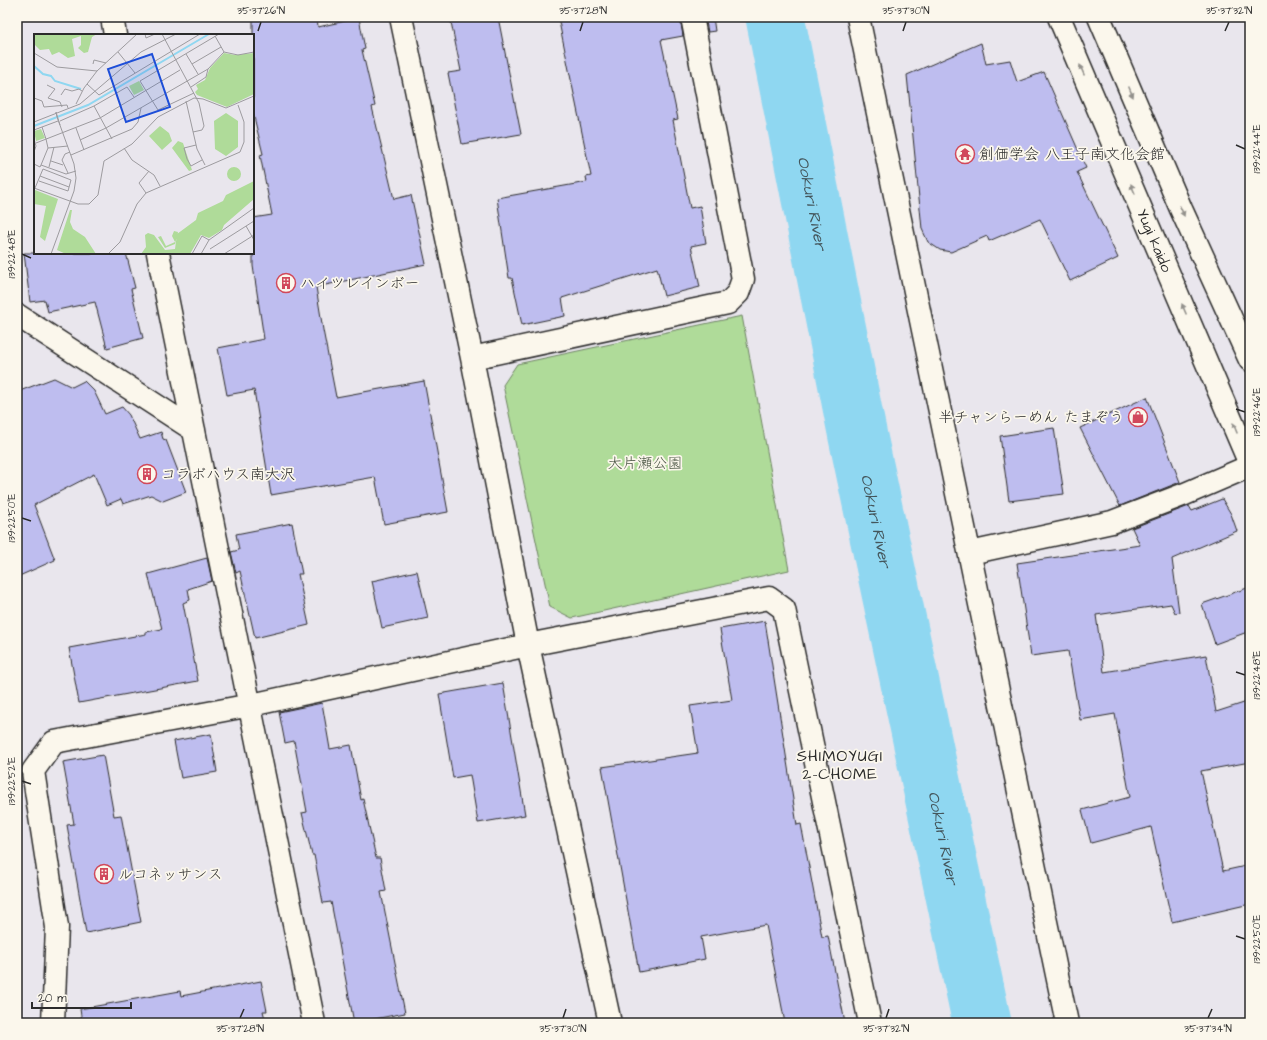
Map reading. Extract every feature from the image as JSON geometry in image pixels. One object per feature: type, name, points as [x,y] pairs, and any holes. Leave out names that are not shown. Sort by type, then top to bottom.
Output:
[{"type":"street","points":[[112,17],[115,34]]},
{"type":"street","points":[[401,17],[472,358],[528,645],[610,1023]]},
{"type":"street","points":[[472,358],[728,303],[738,293],[743,279],[692,17]]},
{"type":"street","points":[[858,17],[1067,1023]]},
{"type":"street","name":"Yugi kaido","points":[[1059,17],[1250,465]]},
{"type":"street","points":[[1100,17],[1181,209],[1250,360]]},
{"type":"street","points":[[158,254],[251,705],[314,1023]]},
{"type":"street","points":[[17,315],[194,430]]},
{"type":"street","points":[[970,553],[1112,522],[1185,494],[1250,465]]},
{"type":"street","points":[[52,1023],[57,927],[33,771],[54,742],[251,705],[528,645],[769,598],[784,609],[870,1023]]},
{"type":"green space","name":"大片瀬公園","points":[[742,316],[789,570],[572,618],[550,607],[503,385],[517,364]]},
{"type":"building","points":[[253,17],[317,17],[318,27],[359,18],[365,49],[362,50],[375,106],[372,107],[394,199],[411,195],[426,264],[316,287],[323,330],[336,397],[424,381],[448,512],[384,524],[375,477],[271,495],[254,390],[227,395],[218,348],[264,339],[253,266],[254,218],[272,215],[260,155],[263,154],[254,117]]},
{"type":"building","points":[[450,17],[498,17],[521,134],[462,144],[448,73],[461,71]]},
{"type":"building","points":[[558,17],[680,17],[683,36],[661,40],[678,119],[673,120],[690,208],[700,206],[706,243],[691,246],[700,287],[664,296],[657,268],[562,298],[565,316],[522,325],[512,278],[509,278],[497,198],[587,182],[586,177],[591,176]]},
{"type":"building","points":[[705,17],[713,17],[715,31],[708,32]]},
{"type":"building","name":"創価学会 八王子南文化会館","points":[[981,43],[986,64],[1010,60],[1017,82],[1044,72],[1086,168],[1077,172],[1118,258],[1070,281],[1040,219],[989,241],[987,236],[951,252],[940,250],[928,242],[922,229],[907,75]]},
{"type":"building","points":[[24,253],[126,254],[135,288],[131,289],[143,338],[107,348],[95,302],[48,312],[45,300],[30,302]]},
{"type":"building","name":"コラボハウス南大沢","points":[[54,378],[72,387],[84,381],[94,391],[105,414],[122,407],[129,415],[140,439],[161,432],[163,439],[166,440],[186,492],[163,501],[151,495],[123,504],[121,499],[107,505],[94,474],[34,505],[55,560],[17,577],[17,392]]},
{"type":"building","points":[[1147,397],[1180,482],[1120,506],[1080,428]]},
{"type":"building","points":[[1054,428],[1064,494],[1009,501],[1000,436]]},
{"type":"building","points":[[1222,499],[1231,514],[1237,531],[1172,559],[1179,612],[1175,613],[1171,604],[1096,615],[1104,672],[1206,655],[1216,712],[1250,701],[1250,762],[1201,771],[1223,871],[1250,865],[1250,904],[1172,922],[1151,827],[1091,843],[1082,810],[1130,797],[1115,714],[1080,720],[1068,651],[1031,656],[1017,563],[1140,545],[1132,528],[1189,506],[1192,511]]},
{"type":"building","points":[[292,523],[302,574],[298,574],[309,625],[255,638],[240,571],[236,573],[231,552],[239,550],[236,534]]},
{"type":"building","points":[[207,558],[212,581],[188,589],[190,600],[183,603],[198,681],[79,703],[69,648],[146,634],[146,632],[162,629],[148,574]]},
{"type":"building","points":[[417,571],[428,618],[382,628],[372,581]]},
{"type":"building","points":[[1250,587],[1250,631],[1215,644],[1202,604]]},
{"type":"building","points":[[765,621],[797,825],[801,824],[822,937],[828,936],[845,1023],[785,1023],[766,925],[701,937],[705,959],[639,972],[602,767],[698,753],[690,706],[732,700],[720,629]]},
{"type":"building","points":[[503,683],[525,815],[478,823],[470,775],[453,778],[439,694]]},
{"type":"building","points":[[322,703],[330,749],[351,745],[361,800],[363,799],[376,858],[380,858],[386,891],[381,892],[405,1013],[354,1023],[331,902],[323,903],[314,855],[312,855],[302,813],[307,812],[294,741],[285,743],[279,712]]},
{"type":"building","points":[[211,734],[217,772],[181,778],[174,741]]},
{"type":"building","name":"ルコネッサンス","points":[[103,755],[114,816],[121,815],[141,922],[86,933],[67,825],[74,824],[63,762]]},
{"type":"building","points":[[261,981],[267,1011],[263,1011],[266,1023],[82,1023],[80,1009],[180,991],[181,996]]},
{"type":"waterway","name":"Ookuri River","points":[[775,17],[858,437],[982,1023]]},
{"type":"place","name":"創価学会 八王子南文化会館","points":[[965,154]]},
{"type":"place","name":"ハイツレインボー","points":[[286,283]]},
{"type":"place","name":"半チャンらーめん たまぞう","points":[[1138,417]]},
{"type":"place","name":"コラボハウス南大沢","points":[[147,474]]},
{"type":"place","name":"ルコネッサンス","points":[[104,874]]},
{"type":"district","name":"SHIMOYUGI 2-CHOME","points":[[840,765]]}]
